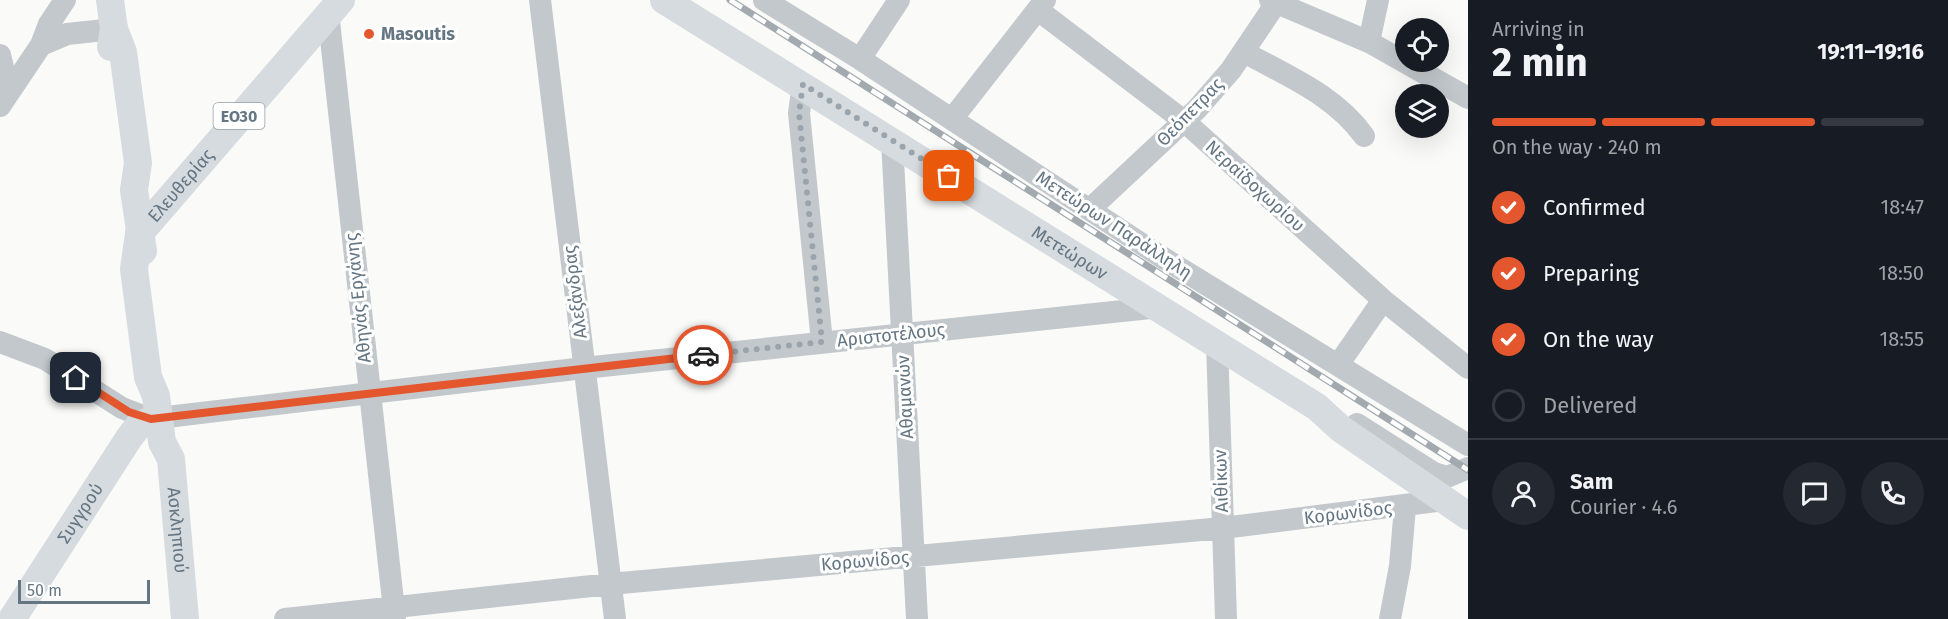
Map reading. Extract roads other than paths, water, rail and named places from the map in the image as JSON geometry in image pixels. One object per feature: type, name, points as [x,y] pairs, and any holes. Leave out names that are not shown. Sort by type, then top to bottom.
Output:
[{"type":"main road","name":"Ασκληπιού","points":[[110,0],[114,29],[123,52],[138,163],[134,190],[139,234],[134,269],[148,377],[157,419],[171,459],[185,619]]},
{"type":"main road","name":"Μετεώρων","points":[[664,0],[803,84],[1317,407],[1341,429],[1468,516]]},
{"type":"main road","name":"Ελευθερίας","points":[[139,234],[335,6]]},
{"type":"main road","name":"Ασκληπιού","points":[[157,419],[157,459],[173,619]]},
{"type":"main road","name":"Συγγρού","points":[[12,619],[129,438],[139,425],[157,419]]},
{"type":"street","points":[[3,95],[40,45],[65,0]]},
{"type":"street","name":"Αλεξάνδρας","points":[[540,0],[615,619]]},
{"type":"street","name":"Μετεώρων Παράλληλη","points":[[764,0],[860,59],[1160,256],[1468,445]]},
{"type":"street","points":[[860,59],[899,0]]},
{"type":"street","points":[[1369,42],[1378,0]]},
{"type":"street","points":[[1273,1],[1369,42],[1468,98]]},
{"type":"street","name":"Θεόπετρας","points":[[1090,209],[1184,121],[1244,52],[1273,1]]},
{"type":"street","points":[[952,119],[1041,5]]},
{"type":"street","name":"Νεραϊδοχωρίου","points":[[1041,5],[1184,121],[1383,300],[1468,368]]},
{"type":"street","name":"Αθηνάς Εργάνης","points":[[335,6],[368,392],[394,613]]},
{"type":"street","points":[[40,45],[68,34],[114,29]]},
{"type":"street","points":[[1244,52],[1335,103],[1352,119],[1364,136]]},
{"type":"street","points":[[0,55],[3,95]]},
{"type":"street","points":[[803,84],[799,113],[822,342]]},
{"type":"street","name":"Αθαμανών","points":[[892,140],[917,619]]},
{"type":"street","points":[[1338,366],[1383,300]]},
{"type":"street","name":"Αριστοτέλους","points":[[157,419],[368,392],[1160,307]]},
{"type":"street","points":[[0,342],[45,359],[122,408],[157,419]]},
{"type":"street","name":"Αιθίκων","points":[[1217,343],[1226,619]]},
{"type":"street","points":[[1317,407],[1348,418],[1434,473],[1447,477],[1468,468]]},
{"type":"street","name":"Κορωνίδος","points":[[285,619],[394,613],[610,584],[1223,528],[1405,507],[1444,500]]},
{"type":"street","points":[[1390,619],[1400,566],[1405,507]]},
{"type":"railway","points":[[730,0],[1468,470]]},
{"type":"place","name":"Masoutis","points":[[369,34]]}]
